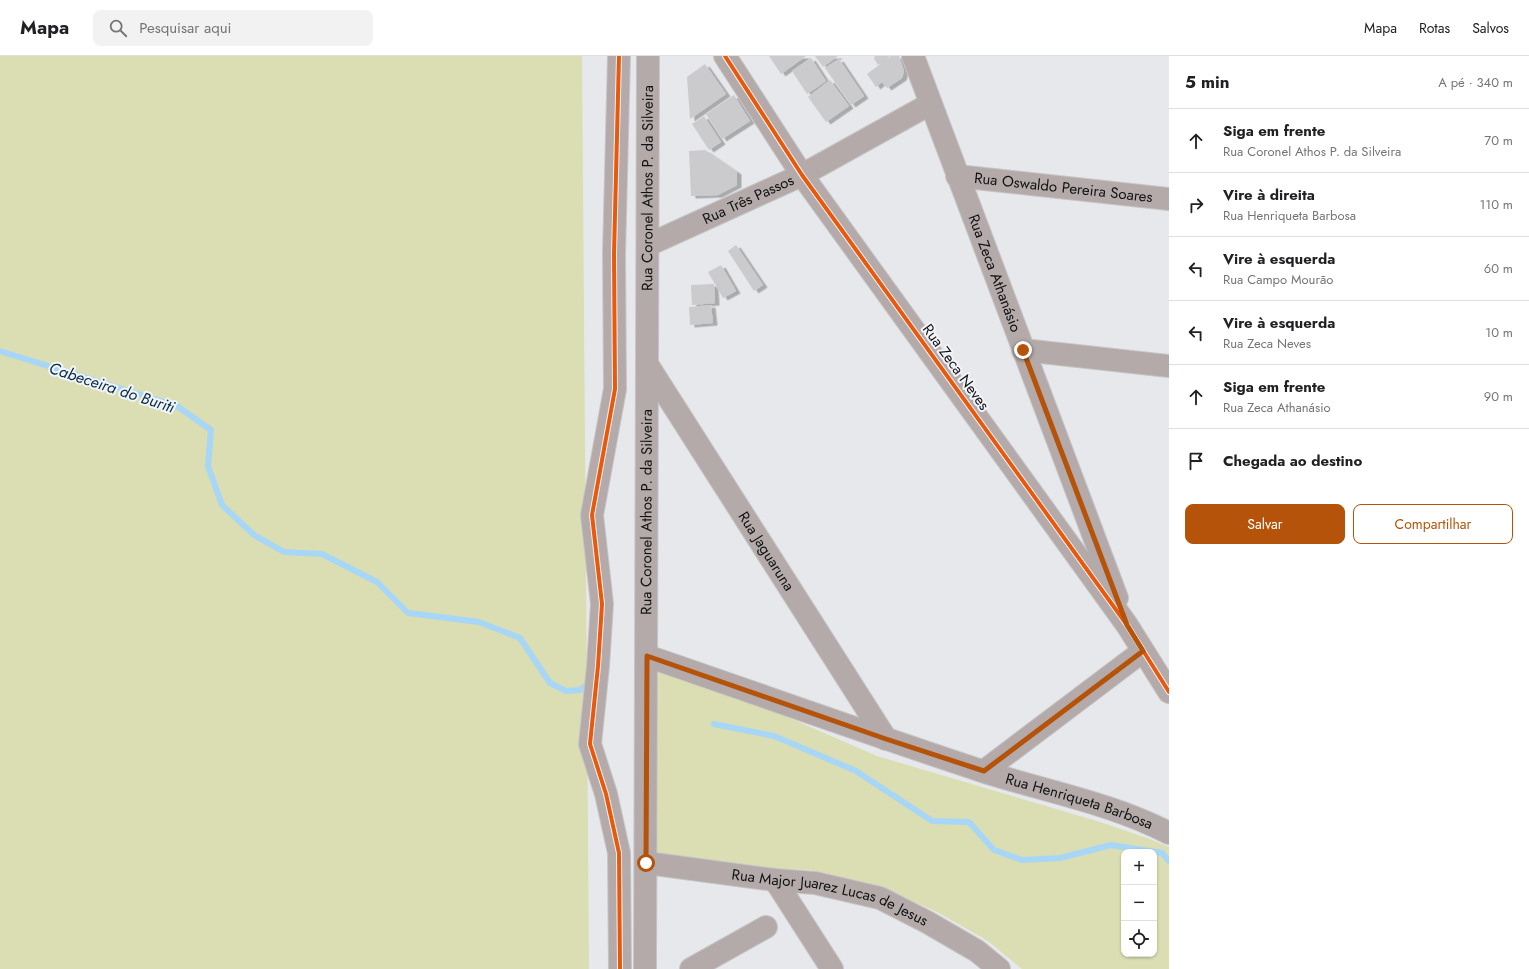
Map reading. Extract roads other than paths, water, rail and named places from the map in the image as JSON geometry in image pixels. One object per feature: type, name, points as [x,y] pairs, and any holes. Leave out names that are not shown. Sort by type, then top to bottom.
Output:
[{"type":"street","points":[[619,56],[614,254],[615,388],[592,515],[602,604],[598,666],[590,744],[606,794],[620,852],[620,969]]},
{"type":"street","name":"Rua Coronel Athos P. da Silveira","points":[[646,969],[648,56]]},
{"type":"street","name":"Rua Zeca Neves","points":[[725,56],[802,175],[1127,625],[1169,692]]},
{"type":"street","name":"Rua Zeca Athanásio","points":[[914,57],[930,104],[1127,625]]},
{"type":"street","name":"Rua Três Passos","points":[[648,245],[802,175],[930,104]]},
{"type":"street","name":"Rua Oswaldo Pereira Soares","points":[[957,176],[1169,198]]},
{"type":"street","points":[[1023,350],[1169,366]]},
{"type":"street","name":"Rua Jaguaruna","points":[[647,364],[886,739]]},
{"type":"street","points":[[984,771],[1143,651]]},
{"type":"street","name":"Rua Henriqueta Barbosa","points":[[647,656],[886,739],[984,771],[1107,808],[1155,826],[1169,833]]},
{"type":"street","name":"Rua Major Juarez Lucas de Jesus","points":[[646,863],[775,880],[814,883],[880,898],[927,922],[977,951],[999,969]]},
{"type":"street","points":[[775,880],[832,969]]},
{"type":"street","points":[[691,969],[766,927]]},
{"type":"waterway","name":"Cabeceira do Buriti","points":[[0,351],[177,406],[211,430],[208,466],[222,505],[254,535],[284,552],[322,554],[377,582],[408,613],[479,622],[520,638],[550,683],[566,691],[580,690],[590,683]]},
{"type":"waterway","name":"Cabeceira do Buriti","points":[[714,724],[774,736],[856,771],[932,821],[969,822],[994,850],[1022,860],[1060,858],[1111,845],[1162,853],[1169,861]]}]
